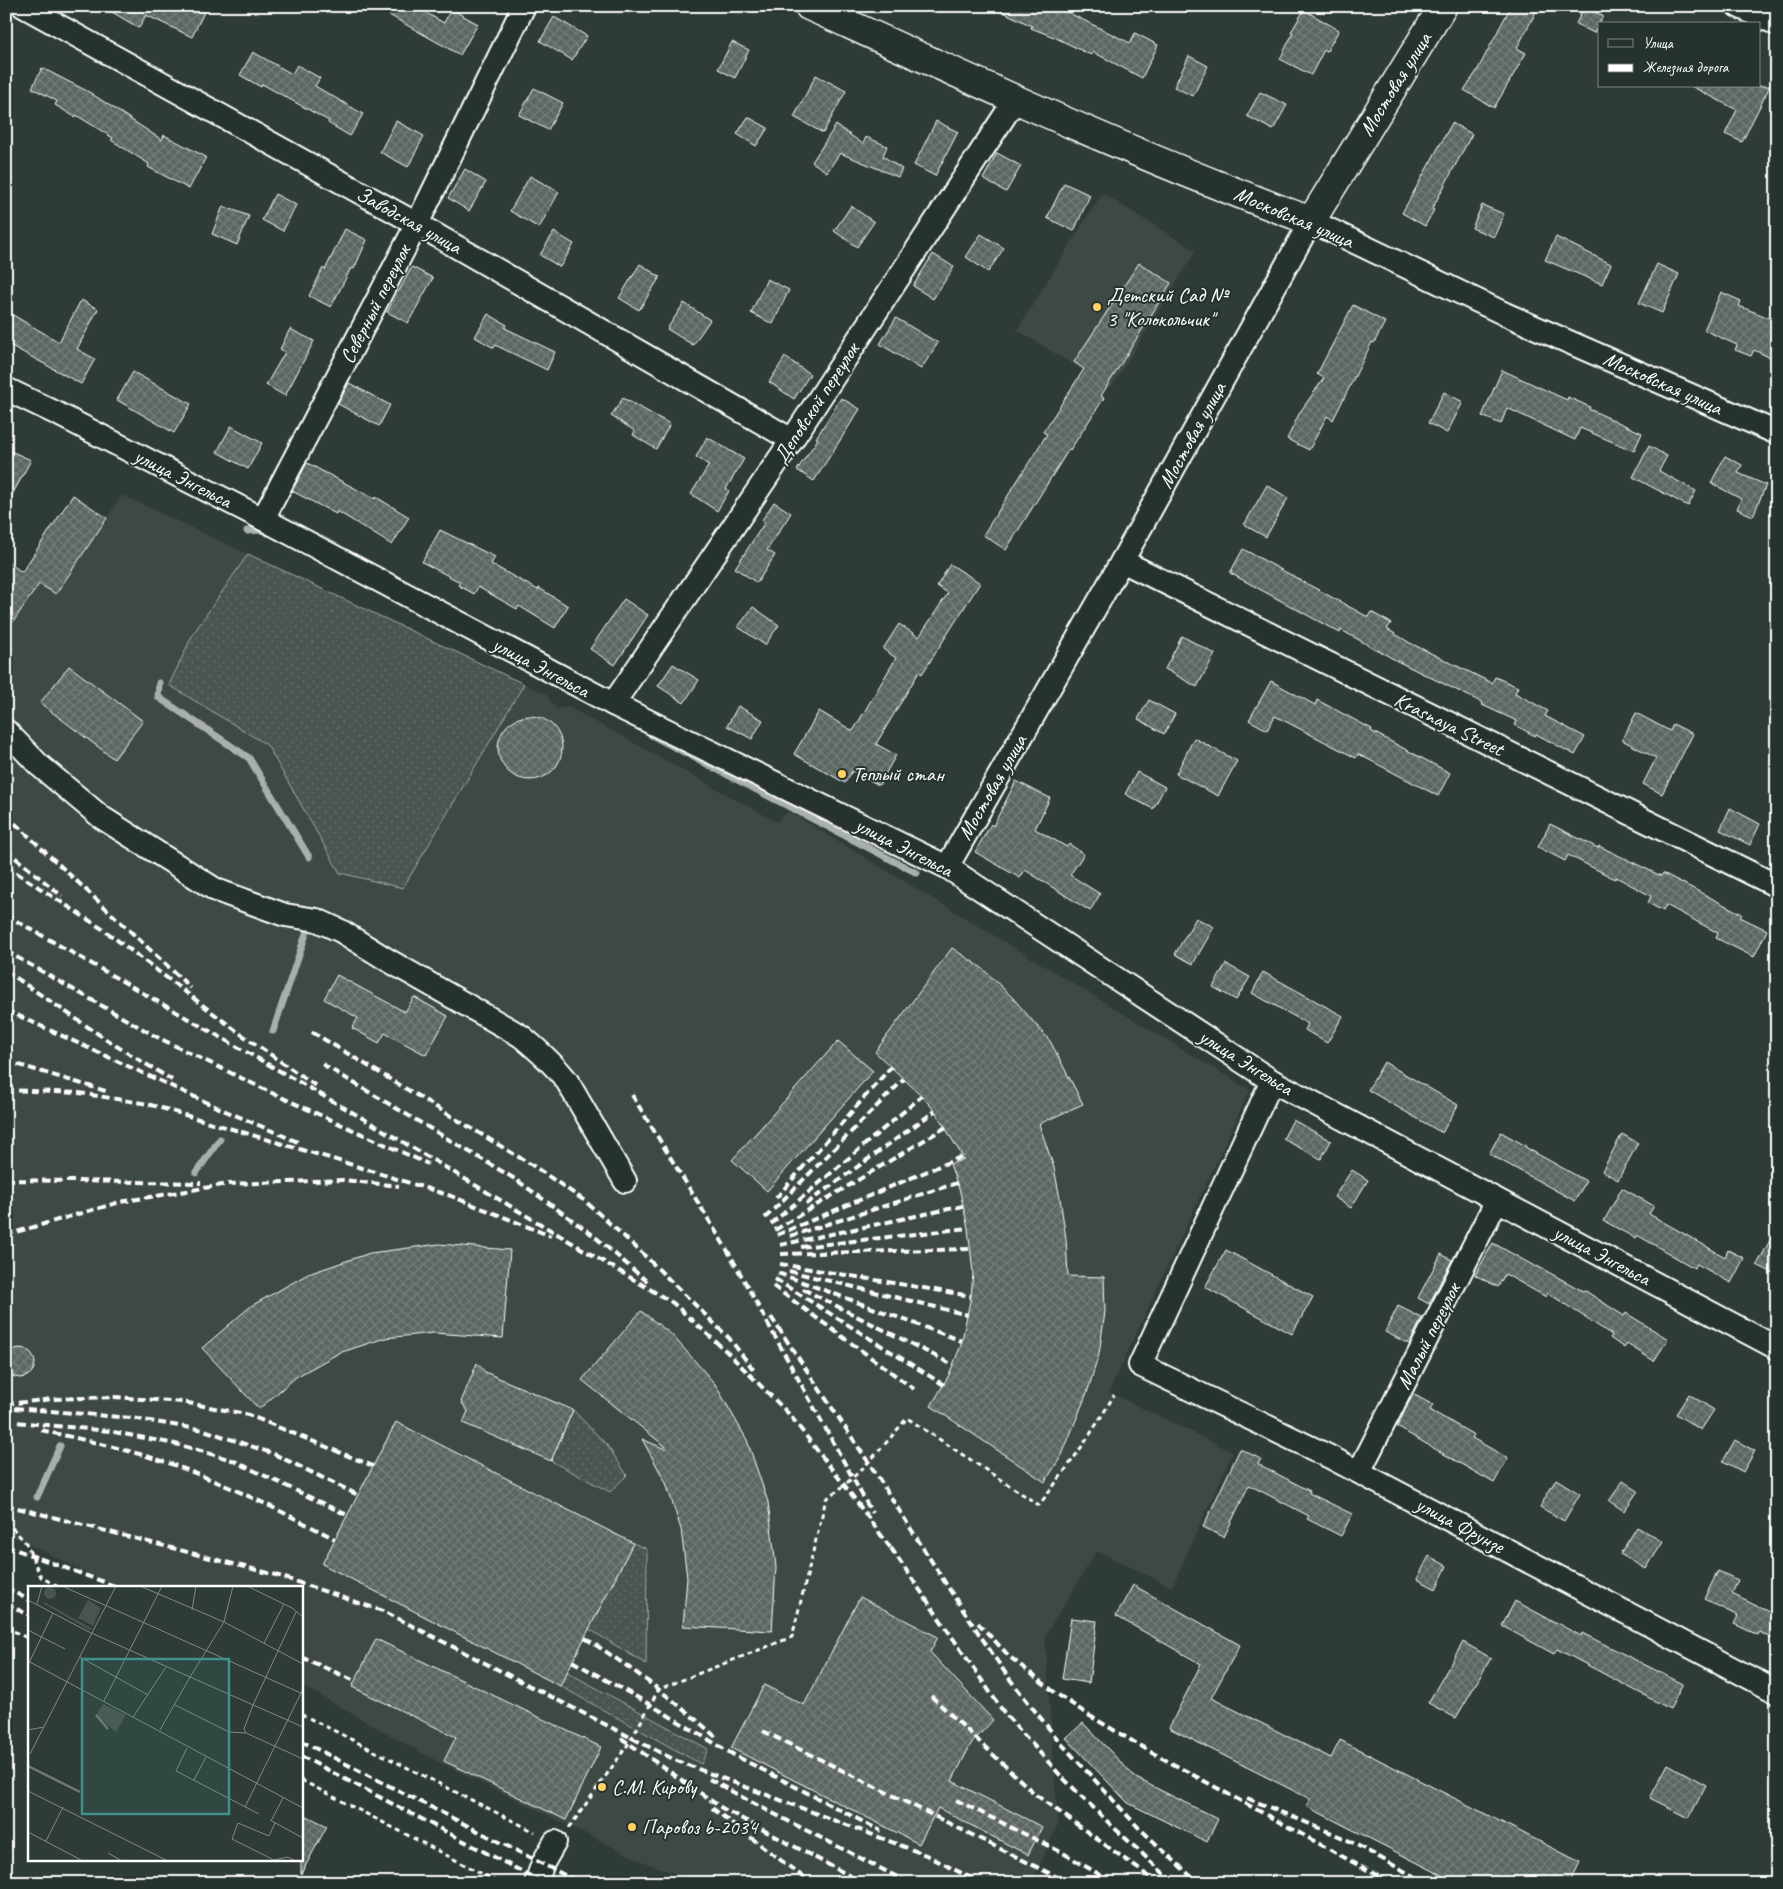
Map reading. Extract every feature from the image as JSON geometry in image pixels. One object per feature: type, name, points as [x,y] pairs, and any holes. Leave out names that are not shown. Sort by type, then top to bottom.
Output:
[{"type":"main road","name":"Московская улица","points":[[809,6],[1015,100],[1244,196],[1311,221]]},
{"type":"main road","name":"Мостовая улица","points":[[1311,221],[1442,6]]},
{"type":"street","name":"Заводская улица","points":[[23,6],[417,224],[792,440]]},
{"type":"street","name":"Северный переулок","points":[[263,519],[417,224],[524,6]]},
{"type":"street","points":[[1738,6],[1777,24]]},
{"type":"street","name":"Деповской переулок","points":[[613,704],[792,440],[1015,100]]},
{"type":"street","name":"Московская улица","points":[[1311,221],[1504,314],[1777,433]]},
{"type":"street","name":"Мостовая улица","points":[[947,867],[1122,562],[1311,221]]},
{"type":"street","name":"улица Энгельса","points":[[6,389],[263,519],[613,704],[947,867],[1272,1081],[1777,1348]]},
{"type":"street","name":"Krasnaya Street","points":[[1122,562],[1777,886]]},
{"type":"street","points":[[6,731],[39,765],[101,817],[216,890],[285,915],[317,920],[341,931],[386,959],[521,1036],[539,1051],[567,1081],[625,1181]]},
{"type":"street","name":"улица Фрунзе","points":[[1272,1081],[1140,1365],[1359,1472],[1777,1692]]},
{"type":"street","name":"Малый переулок","points":[[1359,1472],[1497,1200]]},
{"type":"street","points":[[536,1883],[543,1863],[555,1842]]},
{"type":"path","points":[[302,1715],[418,1775],[555,1842],[559,1834],[568,1830],[629,1744],[659,1689],[792,1637],[826,1499],[846,1486],[870,1463],[907,1418],[1039,1506],[1071,1463],[1114,1395]]},
{"type":"path","points":[[6,1521],[26,1543],[41,1577],[57,1586]]},
{"type":"path","points":[[6,1627],[28,1638]]},
{"type":"path","points":[[302,1781],[500,1883]]},
{"type":"shaded area","name":"Детский Сад № 3 \"Колокольчик\"","points":[[1102,193],[1196,251],[1111,388],[1017,330]]},
{"type":"shaded area","points":[[122,495],[546,694],[556,709],[569,707],[777,822],[788,811],[1250,1090],[1109,1392],[1233,1452],[1172,1587],[1097,1551],[1045,1636],[1058,1824],[1032,1883],[700,1883],[641,1861],[427,1756],[302,1686],[302,1586],[114,1586],[6,1533],[6,631],[39,584],[56,594]]},
{"type":"shaded area","points":[[248,554],[524,684],[403,888],[340,873],[267,745],[169,685],[193,634]]},
{"type":"shaded area","points":[[573,1410],[607,1445],[627,1475],[610,1492],[551,1461]]},
{"type":"shaded area","points":[[633,1543],[647,1549],[646,1664],[589,1629]]},
{"type":"shaded area","points":[[567,1672],[708,1749],[701,1764],[560,1686]]},
{"type":"building","points":[[102,6],[207,6],[192,37],[146,15],[139,28]]},
{"type":"building","points":[[373,6],[414,6],[444,23],[451,9],[478,24],[460,55]]},
{"type":"building","points":[[991,6],[1067,6],[1065,11],[1130,43],[1135,33],[1158,45],[1142,78],[1093,52],[1091,55],[1031,28],[1032,26]]},
{"type":"building","points":[[1511,6],[1539,6],[1517,48],[1526,53],[1494,108],[1464,90],[1477,71]]},
{"type":"building","points":[[1584,7],[1603,16],[1598,22],[1594,33],[1576,24]]},
{"type":"building","points":[[1304,10],[1339,30],[1327,51],[1324,50],[1311,75],[1280,59],[1293,33],[1291,32]]},
{"type":"building","points":[[554,17],[587,36],[572,60],[540,41]]},
{"type":"building","points":[[732,42],[749,50],[735,78],[718,69]]},
{"type":"building","points":[[253,52],[292,74],[297,65],[320,78],[315,86],[363,114],[350,136],[328,123],[329,121],[262,84],[261,87],[240,75]]},
{"type":"building","points":[[1189,56],[1208,66],[1193,96],[1174,87]]},
{"type":"building","points":[[42,68],[89,92],[162,140],[164,135],[206,157],[189,189],[148,167],[149,164],[111,140],[113,138],[76,115],[75,117],[55,105],[57,101],[32,88]]},
{"type":"building","points":[[816,75],[846,91],[823,133],[794,117]]},
{"type":"building","points":[[1760,86],[1770,86],[1742,142],[1725,134],[1737,110],[1695,88],[1760,88]]},
{"type":"building","points":[[534,88],[563,103],[548,130],[519,115]]},
{"type":"building","points":[[1260,92],[1287,105],[1273,130],[1247,116]]},
{"type":"building","points":[[748,117],[768,128],[756,146],[737,134]]},
{"type":"building","points":[[396,121],[424,136],[408,167],[380,152]]},
{"type":"building","points":[[936,121],[958,132],[935,176],[914,165]]},
{"type":"building","points":[[1452,123],[1472,134],[1432,209],[1434,210],[1425,226],[1402,213]]},
{"type":"building","points":[[836,125],[863,144],[866,137],[887,146],[883,156],[902,169],[898,177],[840,153],[827,172],[812,162]]},
{"type":"building","points":[[997,153],[1021,166],[1006,192],[983,179]]},
{"type":"building","points":[[465,169],[486,182],[469,211],[448,198]]},
{"type":"building","points":[[530,176],[559,192],[539,228],[510,211]]},
{"type":"building","points":[[1064,183],[1090,195],[1074,231],[1047,218]]},
{"type":"building","points":[[275,194],[296,205],[283,231],[262,220]]},
{"type":"building","points":[[1482,205],[1504,214],[1494,237],[1472,228]]},
{"type":"building","points":[[223,206],[249,216],[237,245],[212,234]]},
{"type":"building","points":[[851,206],[874,222],[857,247],[834,231]]},
{"type":"building","points":[[345,229],[367,240],[354,269],[351,268],[331,307],[309,296],[323,268],[325,270]]},
{"type":"building","points":[[554,232],[574,244],[560,267],[540,255]]},
{"type":"building","points":[[981,234],[1004,248],[988,272],[966,257]]},
{"type":"building","points":[[1556,237],[1611,264],[1602,284],[1545,260]]},
{"type":"building","points":[[933,254],[954,267],[933,299],[913,286]]},
{"type":"building","points":[[1139,263],[1171,283],[1101,396],[1104,398],[1069,449],[1006,550],[983,535],[1047,434],[1043,432],[1084,369],[1074,362]]},
{"type":"building","points":[[640,264],[660,277],[639,310],[619,298]]},
{"type":"building","points":[[1657,264],[1679,274],[1662,313],[1639,303]]},
{"type":"building","points":[[412,267],[433,278],[408,323],[387,312]]},
{"type":"building","points":[[767,279],[789,290],[773,324],[751,313]]},
{"type":"building","points":[[1721,292],[1741,301],[1739,306],[1777,321],[1777,361],[1754,350],[1751,356],[1735,350],[1737,345],[1704,330]]},
{"type":"building","points":[[81,300],[98,309],[77,349],[95,359],[81,384],[6,343],[6,311],[59,342]]},
{"type":"building","points":[[684,303],[710,320],[693,345],[667,329]]},
{"type":"building","points":[[1353,305],[1385,322],[1374,343],[1372,342],[1333,420],[1327,416],[1309,450],[1287,439],[1300,412],[1324,378],[1317,374]]},
{"type":"building","points":[[488,314],[507,325],[505,328],[555,352],[547,370],[495,345],[494,348],[475,337]]},
{"type":"building","points":[[896,318],[938,343],[921,369],[880,344]]},
{"type":"building","points":[[290,329],[314,341],[285,396],[266,385],[285,352],[280,349]]},
{"type":"building","points":[[785,357],[810,374],[794,399],[769,382]]},
{"type":"building","points":[[1502,370],[1567,400],[1568,397],[1590,407],[1589,409],[1642,433],[1634,451],[1580,428],[1575,440],[1507,408],[1501,424],[1482,416]]},
{"type":"building","points":[[133,372],[191,404],[174,433],[117,400]]},
{"type":"building","points":[[349,383],[390,405],[379,426],[338,404]]},
{"type":"building","points":[[1444,392],[1463,402],[1447,433],[1428,423]]},
{"type":"building","points":[[623,398],[670,424],[656,449],[633,435],[635,431],[611,416]]},
{"type":"building","points":[[841,398],[860,409],[814,481],[797,470],[818,439],[816,438]]},
{"type":"building","points":[[231,426],[262,443],[248,469],[217,452]]},
{"type":"building","points":[[707,437],[744,459],[726,489],[729,491],[717,511],[691,494],[709,465],[696,457]]},
{"type":"building","points":[[1649,446],[1667,456],[1659,471],[1696,491],[1688,506],[1633,477]]},
{"type":"building","points":[[6,449],[31,460],[6,506]]},
{"type":"building","points":[[1725,456],[1742,465],[1738,473],[1766,485],[1753,516],[1737,509],[1741,499],[1711,483]]},
{"type":"building","points":[[307,463],[375,499],[376,497],[409,517],[392,545],[337,511],[336,514],[292,491]]},
{"type":"building","points":[[1267,485],[1288,498],[1266,537],[1244,525]]},
{"type":"building","points":[[73,495],[107,518],[56,594],[39,584],[6,632],[6,561],[22,572]]},
{"type":"building","points":[[774,502],[791,513],[767,550],[775,555],[757,583],[735,568],[765,522],[762,520]]},
{"type":"building","points":[[440,530],[495,557],[491,564],[538,590],[539,588],[568,606],[555,628],[519,606],[517,609],[478,587],[474,594],[458,585],[460,582],[422,562]]},
{"type":"building","points":[[1243,549],[1368,617],[1371,612],[1391,623],[1387,629],[1410,643],[1492,683],[1495,677],[1518,687],[1515,693],[1548,711],[1545,716],[1585,737],[1575,755],[1515,725],[1517,721],[1482,705],[1483,703],[1399,662],[1341,630],[1340,633],[1230,573]]},
{"type":"building","points":[[950,564],[980,583],[922,674],[919,672],[876,744],[896,755],[879,785],[852,771],[845,783],[794,754],[819,711],[853,731],[896,658],[883,649],[899,624],[919,637],[948,593],[937,586]]},
{"type":"building","points":[[624,599],[648,615],[615,665],[590,649]]},
{"type":"building","points":[[753,607],[779,625],[765,645],[738,627]]},
{"type":"building","points":[[1182,636],[1215,654],[1197,687],[1165,669]]},
{"type":"building","points":[[673,664],[699,680],[684,703],[658,686]]},
{"type":"building","points":[[69,666],[143,721],[114,759],[40,703]]},
{"type":"building","points":[[1271,681],[1315,705],[1317,700],[1450,773],[1438,796],[1358,754],[1356,758],[1275,716],[1267,730],[1249,720]]},
{"type":"building","points":[[1149,700],[1175,714],[1164,734],[1138,719]]},
{"type":"building","points":[[738,706],[763,720],[752,739],[727,726]]},
{"type":"building","points":[[1636,713],[1670,731],[1673,724],[1693,734],[1662,794],[1643,784],[1656,758],[1622,740]]},
{"type":"building","points":[[524,716],[536,716],[553,725],[560,736],[562,748],[560,760],[553,771],[536,780],[524,780],[512,775],[503,766],[498,754],[498,742],[503,730],[512,721]]},
{"type":"building","points":[[1194,738],[1237,761],[1218,796],[1176,774]]},
{"type":"building","points":[[1137,772],[1165,787],[1153,809],[1125,794]]},
{"type":"building","points":[[1016,781],[1050,798],[1035,829],[1067,847],[1069,844],[1084,854],[1070,875],[1100,894],[1090,911],[1025,870],[1020,878],[975,852],[991,824],[993,826]]},
{"type":"building","points":[[1730,808],[1760,824],[1750,845],[1720,830]]},
{"type":"building","points":[[1550,824],[1661,876],[1663,873],[1742,914],[1740,917],[1767,930],[1754,957],[1716,938],[1718,933],[1666,905],[1663,911],[1648,903],[1651,896],[1616,877],[1615,879],[1568,855],[1565,861],[1538,847]]},
{"type":"building","points":[[1196,918],[1214,927],[1193,964],[1175,954]]},
{"type":"building","points":[[952,948],[982,968],[1012,997],[1050,1041],[1083,1104],[1039,1124],[1054,1168],[1060,1198],[1066,1239],[1068,1276],[1104,1277],[1105,1312],[1099,1354],[1088,1390],[1062,1455],[1045,1482],[931,1406],[949,1375],[961,1345],[971,1296],[973,1273],[968,1228],[960,1192],[950,1164],[964,1159],[935,1111],[922,1096],[875,1052]]},
{"type":"building","points":[[1226,964],[1250,977],[1236,1000],[1213,987]]},
{"type":"building","points":[[1263,972],[1343,1016],[1327,1043],[1305,1030],[1308,1024],[1252,993]]},
{"type":"building","points":[[337,975],[405,1012],[414,997],[448,1016],[426,1055],[385,1033],[379,1043],[352,1028],[358,1018],[324,999]]},
{"type":"building","points":[[838,1041],[873,1071],[767,1191],[732,1160]]},
{"type":"building","points":[[1384,1062],[1458,1105],[1442,1133],[1368,1090]]},
{"type":"building","points":[[1293,1120],[1331,1141],[1321,1159],[1283,1139]]},
{"type":"building","points":[[1501,1132],[1586,1181],[1575,1201],[1489,1154]]},
{"type":"building","points":[[1622,1134],[1638,1143],[1618,1180],[1602,1171]]},
{"type":"building","points":[[1352,1170],[1368,1180],[1351,1208],[1334,1197]]},
{"type":"building","points":[[1622,1188],[1654,1206],[1649,1214],[1725,1257],[1728,1250],[1744,1258],[1731,1283],[1697,1264],[1694,1268],[1637,1235],[1635,1238],[1604,1221]]},
{"type":"building","points":[[1777,1227],[1777,1275],[1757,1265]]},
{"type":"building","points":[[1493,1243],[1536,1267],[1584,1290],[1624,1316],[1626,1313],[1668,1339],[1654,1361],[1627,1344],[1624,1348],[1610,1338],[1612,1335],[1548,1293],[1546,1297],[1505,1274],[1498,1287],[1475,1275]]},
{"type":"building","points":[[439,1244],[510,1250],[503,1338],[434,1333],[385,1338],[339,1353],[296,1377],[259,1409],[202,1348],[251,1306],[308,1274],[370,1253]]},
{"type":"building","points":[[1226,1250],[1313,1297],[1292,1334],[1205,1287]]},
{"type":"building","points":[[1441,1254],[1452,1260],[1429,1304],[1418,1298]]},
{"type":"building","points":[[1398,1306],[1422,1318],[1409,1344],[1385,1332]]},
{"type":"building","points":[[641,1311],[672,1335],[715,1384],[747,1440],[768,1502],[776,1567],[772,1631],[683,1626],[687,1578],[681,1529],[666,1483],[642,1439],[665,1449],[666,1447],[582,1380]]},
{"type":"building","points":[[20,1348],[31,1352],[35,1363],[31,1374],[20,1378],[9,1374],[5,1363],[9,1352]]},
{"type":"building","points":[[477,1363],[485,1372],[573,1410],[551,1461],[463,1423],[468,1411],[461,1402]]},
{"type":"building","points":[[1413,1394],[1433,1405],[1430,1410],[1474,1435],[1472,1438],[1508,1458],[1494,1483],[1397,1427]]},
{"type":"building","points":[[1689,1394],[1714,1410],[1701,1430],[1676,1414]]},
{"type":"building","points":[[396,1422],[633,1543],[560,1686],[322,1564]]},
{"type":"building","points":[[1735,1440],[1755,1451],[1743,1472],[1723,1461]]},
{"type":"building","points":[[1240,1449],[1261,1459],[1258,1464],[1310,1491],[1309,1493],[1352,1514],[1341,1536],[1307,1519],[1309,1516],[1249,1485],[1224,1537],[1203,1527]]},
{"type":"building","points":[[1556,1479],[1580,1494],[1564,1521],[1540,1507]]},
{"type":"building","points":[[1623,1481],[1638,1491],[1624,1511],[1609,1501]]},
{"type":"building","points":[[1637,1527],[1663,1542],[1646,1569],[1620,1554]]},
{"type":"building","points":[[1429,1556],[1447,1566],[1436,1589],[1417,1579]]},
{"type":"building","points":[[1718,1571],[1738,1580],[1732,1594],[1777,1616],[1777,1642],[1760,1632],[1758,1635],[1734,1624],[1738,1616],[1704,1599]]},
{"type":"building","points":[[1133,1585],[1240,1645],[1211,1698],[1331,1758],[1340,1740],[1580,1862],[1570,1883],[1457,1883],[1306,1806],[1310,1799],[1169,1728],[1201,1664],[1116,1616]]},
{"type":"building","points":[[860,1597],[938,1637],[930,1652],[993,1720],[971,1744],[952,1781],[1042,1827],[1028,1855],[938,1808],[919,1844],[731,1748],[764,1685],[804,1705]]},
{"type":"building","points":[[1515,1601],[1581,1636],[1582,1633],[1683,1684],[1670,1709],[1557,1649],[1554,1654],[1502,1626]]},
{"type":"building","points":[[1071,1618],[1097,1621],[1089,1683],[1062,1679]]},
{"type":"building","points":[[376,1639],[601,1747],[566,1820],[444,1761],[456,1737],[352,1687]]},
{"type":"building","points":[[1463,1642],[1491,1658],[1456,1718],[1428,1703]]},
{"type":"building","points":[[1083,1723],[1136,1778],[1218,1819],[1207,1842],[1128,1803],[1066,1738]]},
{"type":"building","points":[[1668,1764],[1706,1785],[1689,1818],[1650,1798]]},
{"type":"building","points":[[302,1814],[327,1826],[301,1874],[302,1862]]},
{"type":"waterway","points":[[247,531],[262,530],[268,533]]},
{"type":"waterway","points":[[159,683],[158,697],[249,758],[309,857]]},
{"type":"waterway","points":[[651,735],[917,873]]},
{"type":"waterway","points":[[273,1031],[309,925]]},
{"type":"waterway","points":[[196,1173],[220,1139]]},
{"type":"waterway","points":[[37,1497],[60,1446]]},
{"type":"railway","points":[[6,815],[191,988]]},
{"type":"railway","points":[[6,850],[62,896]]},
{"type":"railway","points":[[6,866],[104,930],[238,1032],[316,1086]]},
{"type":"railway","points":[[6,915],[371,1123],[673,1303],[726,1351],[789,1414],[895,1554]]},
{"type":"railway","points":[[6,951],[155,1036],[274,1094],[428,1164]]},
{"type":"railway","points":[[6,971],[110,1042],[172,1080]]},
{"type":"railway","points":[[6,1010],[221,1109],[300,1143]]},
{"type":"railway","points":[[312,1032],[532,1165],[585,1201],[640,1251],[729,1338],[756,1373]]},
{"type":"railway","points":[[6,1061],[109,1092]]},
{"type":"railway","points":[[322,1064],[515,1179],[593,1235],[650,1284]]},
{"type":"railway","points":[[776,1198],[891,1067]]},
{"type":"railway","points":[[765,1218],[904,1079]]},
{"type":"railway","points":[[6,1090],[79,1093],[148,1104],[451,1196],[551,1236]]},
{"type":"railway","points":[[632,1095],[729,1253],[872,1513]]},
{"type":"railway","points":[[771,1224],[922,1096]]},
{"type":"railway","points":[[806,1204],[935,1111]]},
{"type":"railway","points":[[775,1230],[946,1127]]},
{"type":"railway","points":[[777,1235],[963,1156]]},
{"type":"railway","points":[[6,1180],[201,1183]]},
{"type":"railway","points":[[6,1235],[120,1202],[228,1184],[343,1180],[399,1186]]},
{"type":"railway","points":[[790,1236],[957,1183]]},
{"type":"railway","points":[[780,1245],[963,1206]]},
{"type":"railway","points":[[801,1247],[968,1228]]},
{"type":"railway","points":[[781,1254],[971,1249]]},
{"type":"railway","points":[[780,1264],[971,1296]]},
{"type":"railway","points":[[789,1271],[968,1315]]},
{"type":"railway","points":[[778,1273],[962,1341]]},
{"type":"railway","points":[[775,1279],[944,1385]]},
{"type":"railway","points":[[773,1286],[914,1389]]},
{"type":"railway","points":[[803,1289],[953,1365]]},
{"type":"railway","points":[[771,1317],[869,1463],[1008,1677],[1059,1741],[1137,1826],[1198,1883]]},
{"type":"railway","points":[[6,1404],[53,1399],[114,1397],[183,1402],[246,1414],[373,1466]]},
{"type":"railway","points":[[15,1408],[131,1418],[204,1430],[274,1454],[358,1495]]},
{"type":"railway","points":[[6,1421],[109,1431],[180,1445],[232,1460],[347,1515]]},
{"type":"railway","points":[[41,1430],[130,1451],[182,1468],[260,1501],[335,1539]]},
{"type":"railway","points":[[6,1505],[276,1575],[383,1611],[677,1761],[926,1855],[981,1883]]},
{"type":"railway","points":[[6,1546],[115,1586]]},
{"type":"railway","points":[[891,1548],[1005,1714],[1061,1776],[1174,1883]]},
{"type":"railway","points":[[6,1588],[28,1599]]},
{"type":"railway","points":[[6,1604],[28,1615]]},
{"type":"railway","points":[[978,1623],[1010,1657],[1057,1694],[1090,1716],[1151,1752],[1391,1883]]},
{"type":"railway","points":[[585,1638],[620,1661],[686,1711],[718,1739]]},
{"type":"railway","points":[[302,1657],[355,1681]]},
{"type":"railway","points":[[572,1661],[651,1705],[734,1755],[881,1831]]},
{"type":"railway","points":[[931,1696],[1036,1795],[1158,1883]]},
{"type":"railway","points":[[763,1731],[1069,1883]]},
{"type":"railway","points":[[621,1738],[722,1808],[863,1883]]},
{"type":"railway","points":[[302,1742],[580,1883]]},
{"type":"railway","points":[[302,1757],[544,1883]]},
{"type":"railway","points":[[709,1779],[909,1883]]},
{"type":"railway","points":[[1247,1798],[1346,1839],[1426,1883]]},
{"type":"railway","points":[[956,1800],[1063,1853],[1114,1883]]},
{"type":"railway","points":[[712,1808],[811,1883]]},
{"type":"place","name":"Детский Сад № 3 \"Колокольчик\"","points":[[1097,307]]},
{"type":"place","name":"Теплый стан","points":[[842,774]]},
{"type":"place","name":"С.М. Кирову","points":[[602,1787]]},
{"type":"place","name":"Паровоз b-2034","points":[[632,1827]]}]
